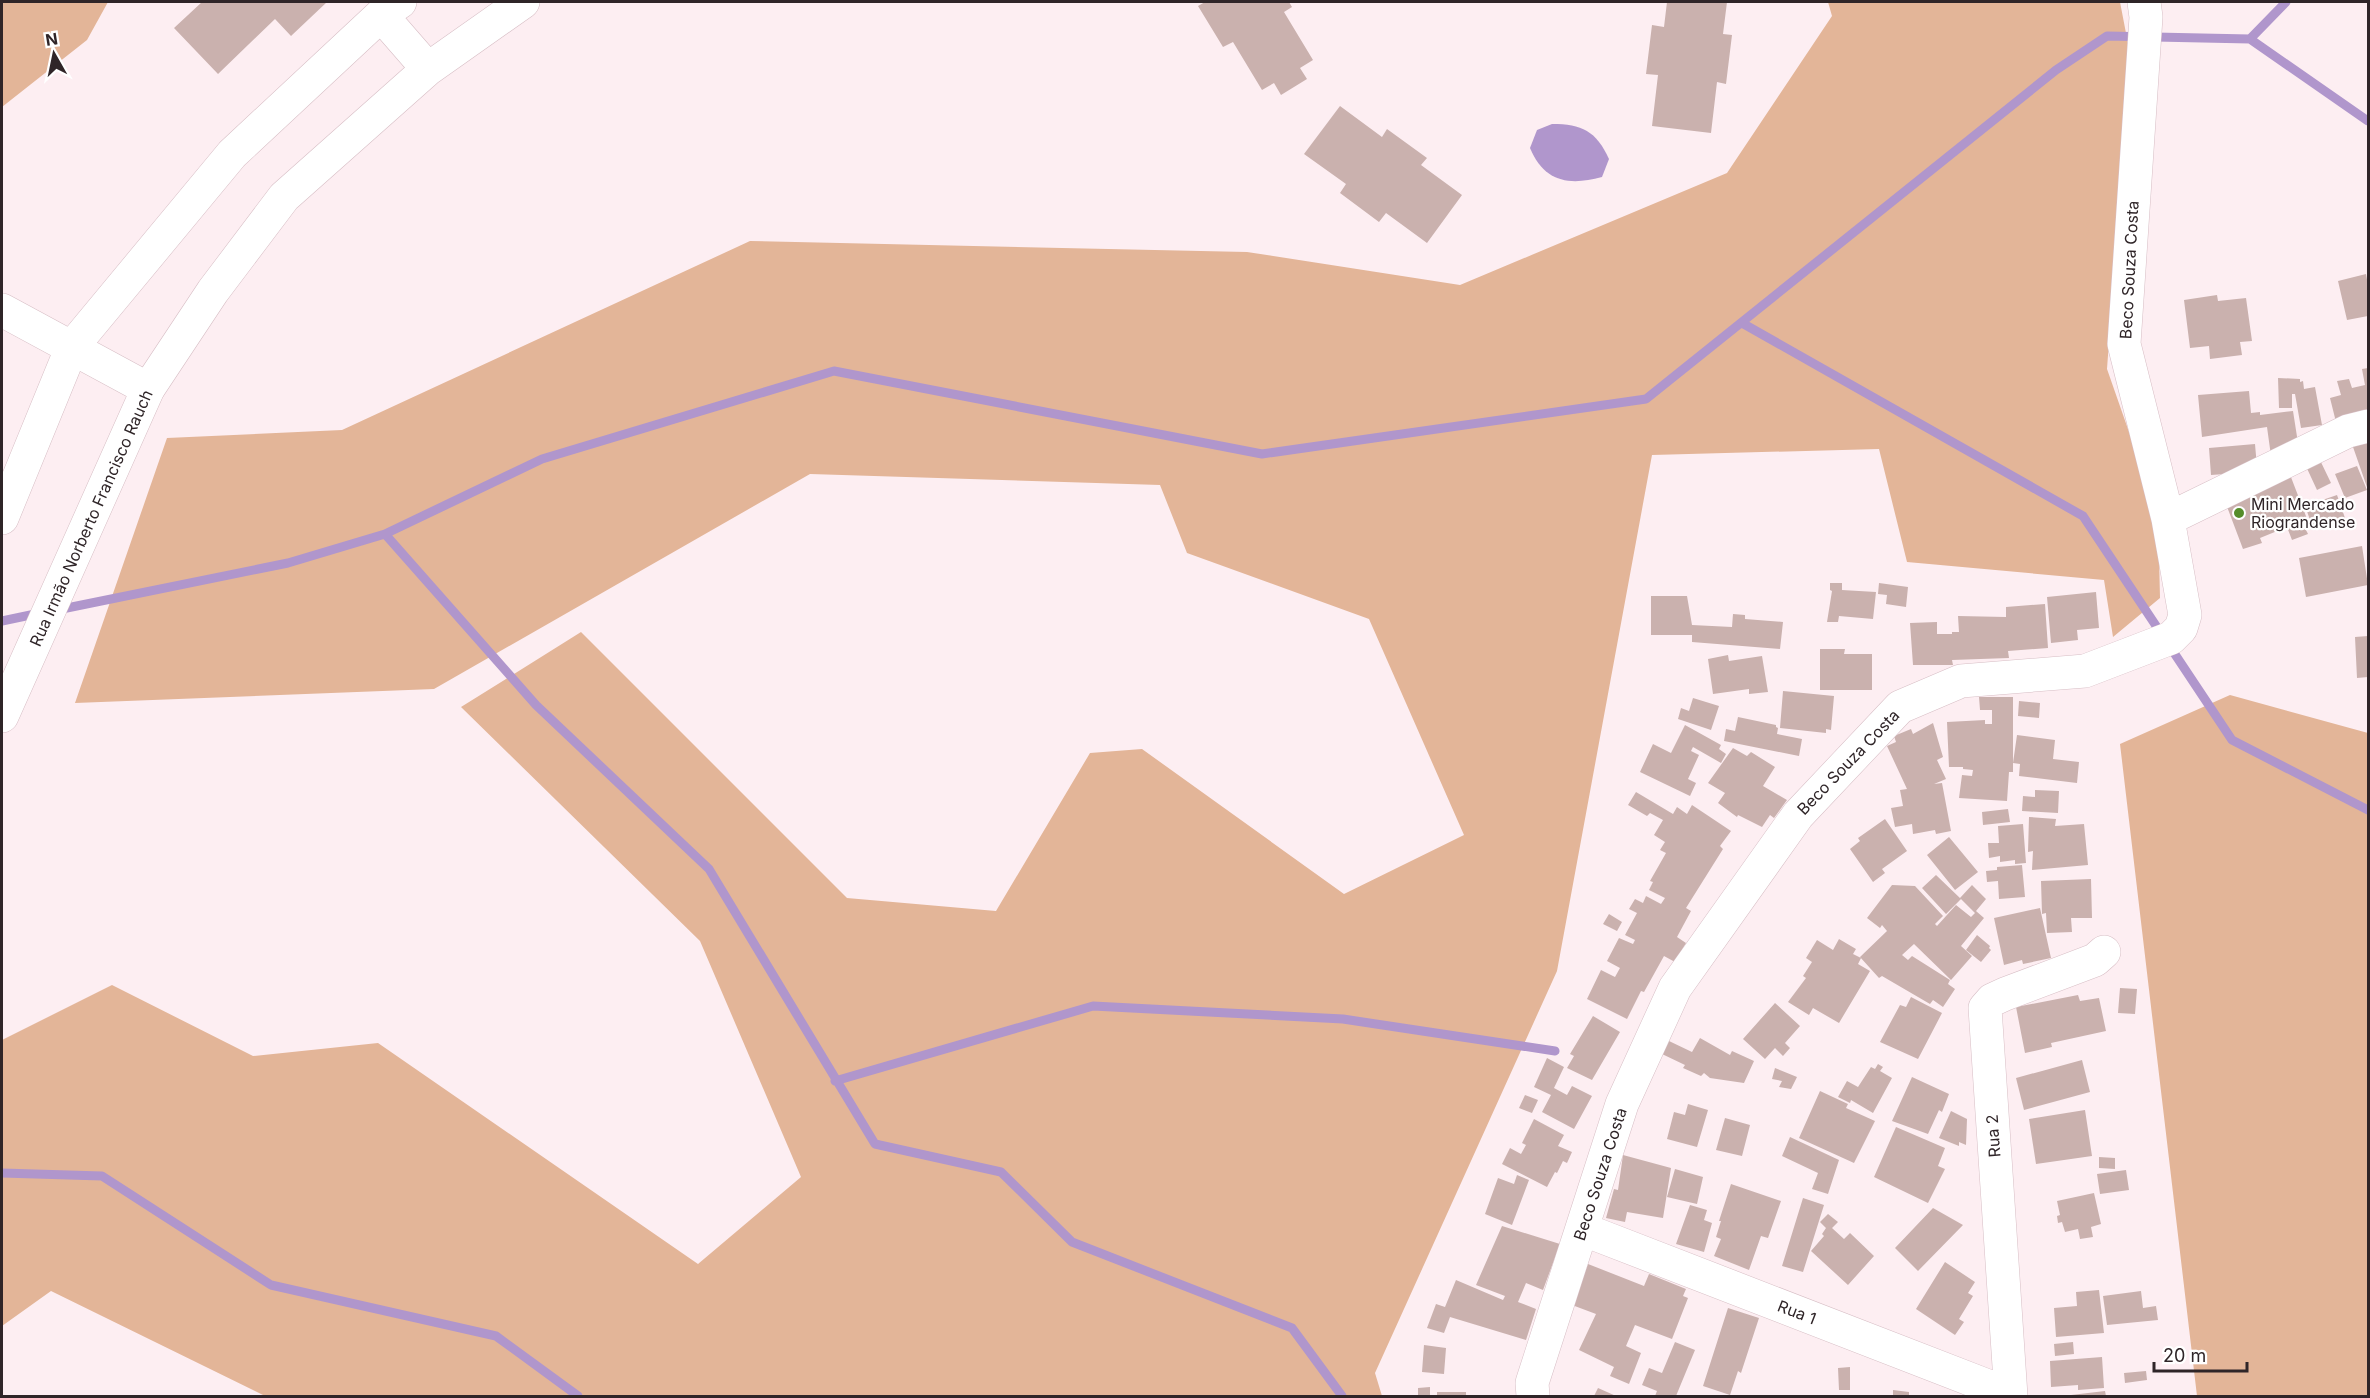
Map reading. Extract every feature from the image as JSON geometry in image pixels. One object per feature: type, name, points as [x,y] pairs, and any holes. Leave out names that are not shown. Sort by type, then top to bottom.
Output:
[{"type":"street","name":"Rua Irmão Norberto Francisco Rauch","points":[[2,716],[148,389],[213,291],[284,197],[428,69],[523,2]]},
{"type":"street","name":"Beco Souza Costa","points":[[1533,1396],[1532,1383],[1622,1104],[1675,988],[1798,815],[1900,707],[1961,681],[2085,671],[2171,638],[2181,628],[2185,615],[2168,519],[2124,344],[2146,17],[2144,2]]},
{"type":"street","points":[[2,518],[72,347],[232,154],[390,8],[428,69]]},
{"type":"street","points":[[2,310],[148,389]]},
{"type":"street","points":[[2168,519],[2348,431],[2368,426]]},
{"type":"street","name":"Rua 2","points":[[2011,1396],[1985,1008],[1992,1000],[2095,960],[2104,952]]},
{"type":"street","name":"Rua 1","points":[[1582,1229],[2011,1396]]},
{"type":"shaded area","points":[[2,2],[108,2],[87,40],[2,107]]},
{"type":"shaded area","points":[[1828,2],[2120,2],[2130,54],[2107,369],[2158,515],[2160,598],[2113,637],[2104,580],[1907,562],[1879,449],[1652,455],[1557,971],[1375,1373],[1382,1396],[265,1396],[51,1291],[2,1326],[2,1040],[112,985],[253,1056],[378,1043],[698,1264],[801,1177],[700,941],[461,707],[581,632],[847,898],[996,911],[1090,753],[1142,749],[1344,894],[1464,835],[1369,619],[1187,553],[1160,485],[810,474],[434,689],[75,703],[167,438],[342,430],[750,241],[1247,252],[1460,285],[1727,173],[1832,16]]},
{"type":"shaded area","points":[[1552,124],[1580,128],[1599,142],[1609,159],[1602,177],[1568,181],[1559,179],[1543,168],[1530,148],[1537,130]]},
{"type":"shaded area","points":[[2230,695],[2368,733],[2368,1396],[2197,1396],[2120,744]]},
{"type":"building","points":[[202,2],[327,2],[291,36],[275,19],[218,74],[174,28]]},
{"type":"building","points":[[1205,2],[1289,2],[1292,7],[1284,12],[1313,60],[1300,68],[1307,79],[1281,95],[1274,83],[1262,90],[1233,42],[1223,47],[1198,6]]},
{"type":"building","points":[[1667,2],[1727,2],[1723,34],[1732,35],[1726,84],[1717,82],[1711,133],[1652,126],[1658,75],[1646,74],[1652,25],[1664,27]]},
{"type":"building","points":[[1340,106],[1382,137],[1387,129],[1427,158],[1421,165],[1462,195],[1427,243],[1386,213],[1379,222],[1340,193],[1346,184],[1304,154]]},
{"type":"building","points":[[2366,274],[2368,316],[2347,320],[2338,281]]},
{"type":"building","points":[[2217,295],[2218,301],[2246,298],[2252,341],[2240,342],[2242,355],[2210,359],[2209,346],[2190,348],[2184,300]]},
{"type":"building","points":[[2368,368],[2368,414],[2336,422],[2330,398],[2341,395],[2337,381],[2349,379],[2352,388],[2365,385],[2362,369]]},
{"type":"building","points":[[2278,378],[2300,379],[2300,382],[2303,381],[2304,389],[2315,387],[2322,425],[2301,428],[2295,394],[2292,394],[2292,408],[2279,408]]},
{"type":"building","points":[[2249,391],[2251,413],[2260,412],[2260,415],[2293,411],[2298,443],[2271,456],[2267,427],[2202,437],[2198,395]]},
{"type":"building","points":[[2368,441],[2368,490],[2353,447]]},
{"type":"building","points":[[2255,444],[2257,467],[2253,472],[2211,475],[2209,448]]},
{"type":"building","points":[[2318,456],[2331,483],[2317,490],[2304,462]]},
{"type":"building","points":[[2357,466],[2367,490],[2345,498],[2335,474]]},
{"type":"building","points":[[2289,472],[2309,524],[2304,526],[2308,534],[2292,540],[2287,527],[2260,538],[2262,543],[2243,549],[2226,504]]},
{"type":"building","points":[[2337,495],[2345,518],[2313,528],[2305,506]]},
{"type":"building","points":[[2362,546],[2368,585],[2306,597],[2299,558]]},
{"type":"building","points":[[1830,583],[1842,583],[1842,590],[1876,592],[1873,619],[1839,616],[1838,622],[1827,622],[1832,591]]},
{"type":"building","points":[[1879,583],[1908,587],[1906,607],[1886,604],[1887,595],[1878,594]]},
{"type":"building","points":[[2096,592],[2099,628],[2077,630],[2078,640],[2051,643],[2047,597]]},
{"type":"building","points":[[1651,596],[1687,596],[1692,625],[1732,627],[1733,614],[1745,615],[1745,619],[1783,622],[1780,649],[1692,642],[1692,635],[1651,635]]},
{"type":"building","points":[[2045,604],[2048,648],[2008,651],[2009,658],[1952,660],[1953,665],[1913,665],[1910,623],[1937,622],[1937,634],[1952,634],[1952,632],[1959,632],[1958,616],[2006,617],[2006,607]]},
{"type":"building","points":[[2368,636],[2368,677],[2357,678],[2355,637]]},
{"type":"building","points":[[1820,649],[1845,649],[1844,654],[1872,654],[1872,690],[1820,690]]},
{"type":"building","points":[[1728,655],[1729,661],[1762,656],[1768,692],[1749,694],[1749,689],[1713,694],[1708,659]]},
{"type":"building","points":[[1783,691],[1834,696],[1831,730],[1826,729],[1826,733],[1780,728]]},
{"type":"building","points":[[1979,697],[2013,697],[2013,772],[2009,772],[2007,801],[1959,798],[1962,775],[1972,776],[1973,770],[1949,767],[1947,722],[1985,720],[1985,724],[1992,724],[1992,710],[1980,710]]},
{"type":"building","points":[[1693,698],[1719,706],[1711,730],[1678,719],[1681,708],[1689,711]]},
{"type":"building","points":[[2019,701],[2040,703],[2039,718],[2018,716]]},
{"type":"building","points":[[1738,717],[1776,725],[1777,734],[1802,739],[1799,756],[1724,741],[1726,729],[1735,731]]},
{"type":"building","points":[[1933,723],[1943,757],[1937,760],[1946,779],[1934,784],[1942,783],[1951,831],[1936,834],[1935,830],[1913,834],[1912,824],[1895,827],[1891,808],[1903,806],[1900,790],[1907,789],[1887,746],[1896,742],[1894,736],[1911,729],[1913,734]]},
{"type":"building","points":[[1685,725],[1721,745],[1719,749],[1726,754],[1721,763],[1693,747],[1691,751],[1699,755],[1688,779],[1696,783],[1690,796],[1640,772],[1653,744],[1671,753]]},
{"type":"building","points":[[2017,735],[2055,740],[2053,759],[2079,762],[2077,783],[2019,776],[2020,764],[2013,763]]},
{"type":"building","points":[[1733,748],[1747,756],[1751,752],[1775,767],[1763,786],[1787,800],[1774,818],[1770,815],[1762,827],[1738,815],[1737,817],[1718,803],[1725,793],[1708,783]]},
{"type":"building","points":[[2035,790],[2059,791],[2058,813],[2022,811],[2023,796],[2035,797]]},
{"type":"building","points":[[1636,792],[1673,814],[1677,807],[1687,814],[1692,805],[1731,831],[1720,846],[1723,849],[1686,908],[1691,911],[1677,937],[1686,943],[1675,962],[1664,956],[1644,992],[1641,991],[1627,1019],[1587,999],[1601,970],[1615,977],[1620,968],[1607,961],[1619,938],[1633,944],[1635,940],[1625,935],[1637,913],[1629,909],[1635,899],[1643,903],[1646,896],[1661,904],[1665,898],[1649,890],[1653,882],[1650,881],[1666,853],[1660,850],[1665,842],[1654,835],[1663,820],[1650,813],[1647,816],[1628,805]]},
{"type":"building","points":[[2008,809],[2010,822],[1983,825],[1982,812]]},
{"type":"building","points":[[2029,817],[2056,819],[2055,826],[2084,824],[2088,865],[2032,870],[2033,851],[2028,852]]},
{"type":"building","points":[[1885,819],[1907,851],[1882,869],[1885,873],[1873,882],[1850,849],[1860,841],[1858,838]]},
{"type":"building","points":[[2023,824],[2026,863],[2015,864],[2015,860],[2000,862],[2000,856],[1989,858],[1988,843],[1999,843],[1998,826]]},
{"type":"building","points":[[1949,837],[1978,872],[1955,890],[1927,855]]},
{"type":"building","points":[[2022,865],[2025,897],[1999,899],[1998,881],[1987,882],[1986,871],[1997,870],[1997,867]]},
{"type":"building","points":[[1936,875],[1961,899],[1946,914],[1922,888]]},
{"type":"building","points":[[2091,879],[2092,918],[2071,918],[2072,932],[2047,933],[2046,913],[2042,914],[2041,881]]},
{"type":"building","points":[[1892,885],[1915,886],[1943,916],[1935,924],[1937,926],[1956,905],[1971,917],[1975,913],[1960,898],[1972,885],[1986,899],[1976,911],[1984,918],[1961,946],[1972,956],[1951,980],[1914,944],[1902,955],[1908,960],[1912,956],[1950,980],[1948,984],[1955,989],[1943,1007],[1933,1000],[1930,1004],[1882,976],[1879,978],[1860,957],[1887,931],[1882,925],[1880,928],[1867,918]]},
{"type":"building","points":[[2040,908],[2051,958],[2023,964],[2022,960],[2004,965],[1994,918]]},
{"type":"building","points":[[1609,914],[1622,922],[1617,931],[1603,924]]},
{"type":"building","points":[[1977,935],[1990,946],[1991,950],[1981,962],[1966,950]]},
{"type":"building","points":[[1839,939],[1856,949],[1853,954],[1861,958],[1858,964],[1870,971],[1839,1023],[1813,1008],[1809,1015],[1788,1002],[1806,978],[1803,976],[1812,962],[1806,958],[1817,940],[1833,950]]},
{"type":"building","points":[[2120,988],[2137,989],[2135,1014],[2118,1013]]},
{"type":"building","points":[[2078,995],[2080,1001],[2099,998],[2106,1031],[2051,1043],[2052,1047],[2025,1053],[2016,1007]]},
{"type":"building","points":[[1911,997],[1942,1013],[1918,1059],[1880,1042],[1900,1005],[1906,1007]]},
{"type":"building","points":[[1775,1003],[1800,1026],[1785,1043],[1790,1048],[1783,1056],[1775,1048],[1765,1059],[1743,1039]]},
{"type":"building","points":[[1593,1016],[1620,1032],[1592,1080],[1567,1068],[1574,1056],[1570,1054]]},
{"type":"building","points":[[1700,1038],[1730,1055],[1732,1051],[1754,1061],[1744,1083],[1710,1078],[1704,1073],[1701,1076],[1683,1068],[1685,1065],[1662,1054],[1669,1041],[1692,1052]]},
{"type":"building","points":[[1547,1058],[1564,1067],[1554,1088],[1567,1095],[1572,1086],[1592,1096],[1574,1129],[1542,1112],[1551,1095],[1534,1087]]},
{"type":"building","points":[[2082,1060],[2090,1092],[2024,1110],[2016,1078]]},
{"type":"building","points":[[1878,1064],[1883,1067],[1880,1071],[1892,1078],[1873,1113],[1851,1100],[1850,1103],[1838,1097],[1847,1081],[1858,1087],[1871,1067],[1875,1069]]},
{"type":"building","points":[[1775,1068],[1797,1077],[1791,1089],[1779,1087],[1782,1081],[1772,1079]]},
{"type":"building","points":[[1912,1077],[1949,1094],[1942,1112],[1939,1110],[1928,1134],[1892,1121]]},
{"type":"building","points":[[1820,1091],[1848,1104],[1846,1108],[1875,1121],[1854,1163],[1799,1138]]},
{"type":"building","points":[[1525,1095],[1538,1100],[1532,1113],[1519,1108]]},
{"type":"building","points":[[1688,1104],[1708,1110],[1697,1147],[1667,1139],[1674,1112],[1685,1115]]},
{"type":"building","points":[[2085,1110],[2092,1156],[2036,1164],[2029,1119]]},
{"type":"building","points":[[1951,1111],[1967,1119],[1966,1145],[1959,1142],[1959,1146],[1939,1138]]},
{"type":"building","points":[[1725,1118],[1750,1125],[1742,1156],[1716,1150]]},
{"type":"building","points":[[1534,1119],[1564,1135],[1558,1146],[1572,1152],[1567,1163],[1563,1161],[1547,1187],[1502,1164],[1510,1148],[1521,1154],[1526,1145],[1522,1143]]},
{"type":"building","points":[[1896,1127],[1945,1148],[1938,1166],[1945,1169],[1928,1203],[1874,1177]]},
{"type":"building","points":[[1790,1137],[1839,1160],[1828,1194],[1812,1189],[1818,1173],[1782,1156]]},
{"type":"building","points":[[1623,1155],[1671,1168],[1663,1218],[1627,1212],[1625,1222],[1606,1218],[1614,1189],[1618,1190]]},
{"type":"building","points":[[2099,1157],[2115,1158],[2115,1169],[2099,1168]]},
{"type":"building","points":[[1675,1169],[1703,1177],[1697,1204],[1667,1197]]},
{"type":"building","points":[[2126,1170],[2129,1190],[2100,1194],[2097,1174]]},
{"type":"building","points":[[1517,1175],[1529,1180],[1512,1225],[1485,1214],[1498,1178],[1514,1184]]},
{"type":"building","points":[[1731,1184],[1781,1201],[1768,1238],[1761,1236],[1749,1270],[1714,1256],[1721,1239],[1716,1237],[1721,1221],[1719,1221]]},
{"type":"building","points":[[2094,1193],[2101,1224],[2091,1227],[2093,1237],[2080,1239],[2078,1229],[2065,1232],[2062,1222],[2058,1223],[2057,1216],[2060,1215],[2057,1201]]},
{"type":"building","points":[[1803,1198],[1824,1205],[1803,1272],[1782,1266]]},
{"type":"building","points":[[1690,1205],[1707,1210],[1704,1220],[1712,1223],[1704,1252],[1676,1244]]},
{"type":"building","points":[[1933,1208],[1963,1225],[1918,1271],[1895,1248]]},
{"type":"building","points":[[1828,1214],[1838,1222],[1832,1228],[1844,1239],[1850,1233],[1874,1256],[1848,1285],[1811,1251],[1824,1236],[1822,1234],[1826,1228],[1820,1222]]},
{"type":"building","points":[[1502,1226],[1560,1244],[1543,1290],[1526,1283],[1518,1302],[1536,1309],[1526,1340],[1450,1317],[1444,1333],[1427,1328],[1436,1304],[1445,1307],[1456,1280],[1503,1300],[1505,1296],[1476,1285]]},
{"type":"building","points":[[1945,1262],[1975,1282],[1968,1293],[1973,1296],[1959,1319],[1964,1322],[1955,1335],[1916,1309]]},
{"type":"building","points":[[1588,1264],[1644,1286],[1649,1274],[1686,1289],[1683,1296],[1688,1298],[1672,1339],[1635,1325],[1626,1346],[1641,1353],[1629,1384],[1610,1376],[1614,1367],[1579,1350],[1596,1314],[1572,1305]]},
{"type":"building","points":[[2099,1290],[2104,1333],[2056,1337],[2054,1308],[2077,1306],[2076,1292]]},
{"type":"building","points":[[2141,1291],[2143,1308],[2156,1306],[2158,1320],[2107,1325],[2103,1296]]},
{"type":"building","points":[[1728,1308],[1759,1318],[1741,1373],[1738,1371],[1730,1395],[1703,1386]]},
{"type":"building","points":[[1675,1342],[1695,1350],[1676,1396],[1655,1396],[1657,1391],[1642,1385],[1649,1368],[1662,1373]]},
{"type":"building","points":[[2073,1342],[2074,1354],[2055,1356],[2054,1344]]},
{"type":"building","points":[[1424,1345],[1446,1348],[1444,1374],[1422,1372]]},
{"type":"building","points":[[2102,1357],[2104,1388],[2078,1390],[2078,1385],[2051,1387],[2050,1361]]},
{"type":"building","points":[[1850,1367],[1850,1390],[1839,1390],[1838,1368]]},
{"type":"building","points":[[2146,1371],[2147,1380],[2125,1383],[2124,1373]]},
{"type":"building","points":[[1430,1387],[1430,1396],[1418,1396],[1418,1388]]},
{"type":"building","points":[[1598,1388],[1616,1396],[1594,1396]]},
{"type":"building","points":[[1893,1390],[1909,1392],[1909,1396],[1893,1396]]},
{"type":"building","points":[[2105,1391],[2106,1396],[2071,1396],[2071,1395]]},
{"type":"building","points":[[1437,1392],[1466,1392],[1466,1396],[1437,1396]]},
{"type":"waterway","points":[[2250,39],[2286,2]]},
{"type":"waterway","points":[[57,610],[288,563],[385,534],[542,459],[834,371],[1262,454],[1646,399],[2056,70],[2107,36],[2250,39],[2368,121]]},
{"type":"waterway","points":[[1742,323],[2083,516],[2232,740],[2368,810]]},
{"type":"waterway","points":[[385,534],[536,705],[709,869],[875,1144],[1001,1172],[1072,1242],[1292,1328],[1342,1396]]},
{"type":"waterway","points":[[2,621],[40,613]]},
{"type":"waterway","points":[[835,1081],[1093,1006],[1343,1019],[1555,1051]]},
{"type":"waterway","points":[[2,1173],[102,1176],[271,1285],[496,1336],[578,1396]]},
{"type":"place","name":"Mini Mercado Riograndense","points":[[2239,513]]}]
